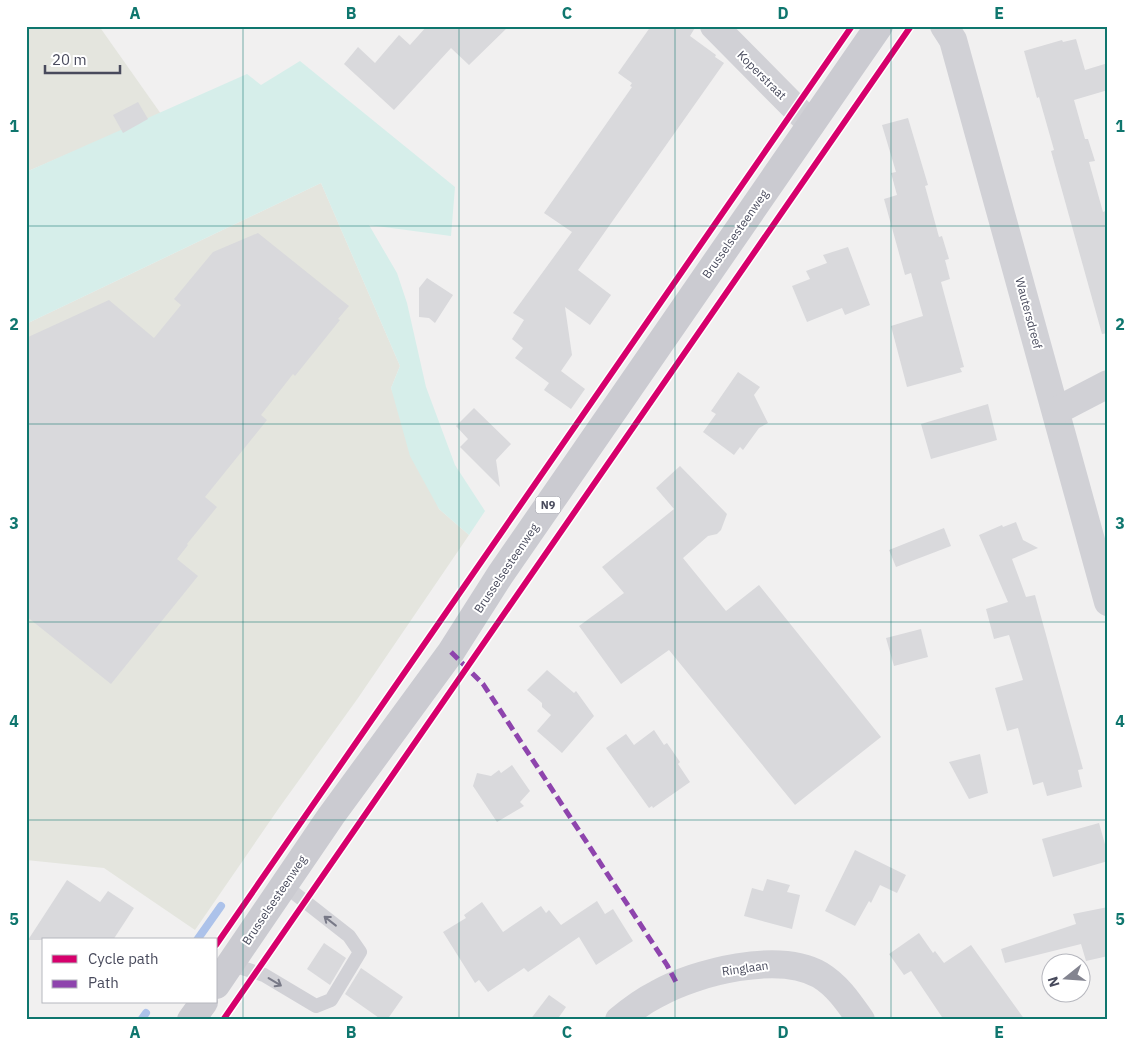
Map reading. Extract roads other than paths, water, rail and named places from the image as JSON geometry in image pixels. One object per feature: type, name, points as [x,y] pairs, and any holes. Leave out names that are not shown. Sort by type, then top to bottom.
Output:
[{"type":"main road","name":"Brusselsesteenweg","points":[[223,975],[330,816],[451,652],[504,569],[879,26]]},
{"type":"main road","points":[[191,1020],[203,1004]]},
{"type":"street","name":"Koperstraat","points":[[714,26],[811,124]]},
{"type":"street","name":"Wautersdreef","points":[[944,26],[953,40],[1108,602]]},
{"type":"street","points":[[1056,411],[1108,384]]},
{"type":"street","name":"Ringlaan","points":[[619,1020],[658,993],[678,984],[737,967],[777,964],[803,968],[820,976],[836,987],[861,1020]]},
{"type":"lane","points":[[223,975],[264,975],[316,1006],[331,1000],[360,952],[349,936],[284,885]]},
{"type":"waterway","points":[[198,938],[221,906]]},
{"type":"waterway","points":[[141,1020],[146,1013]]}]
